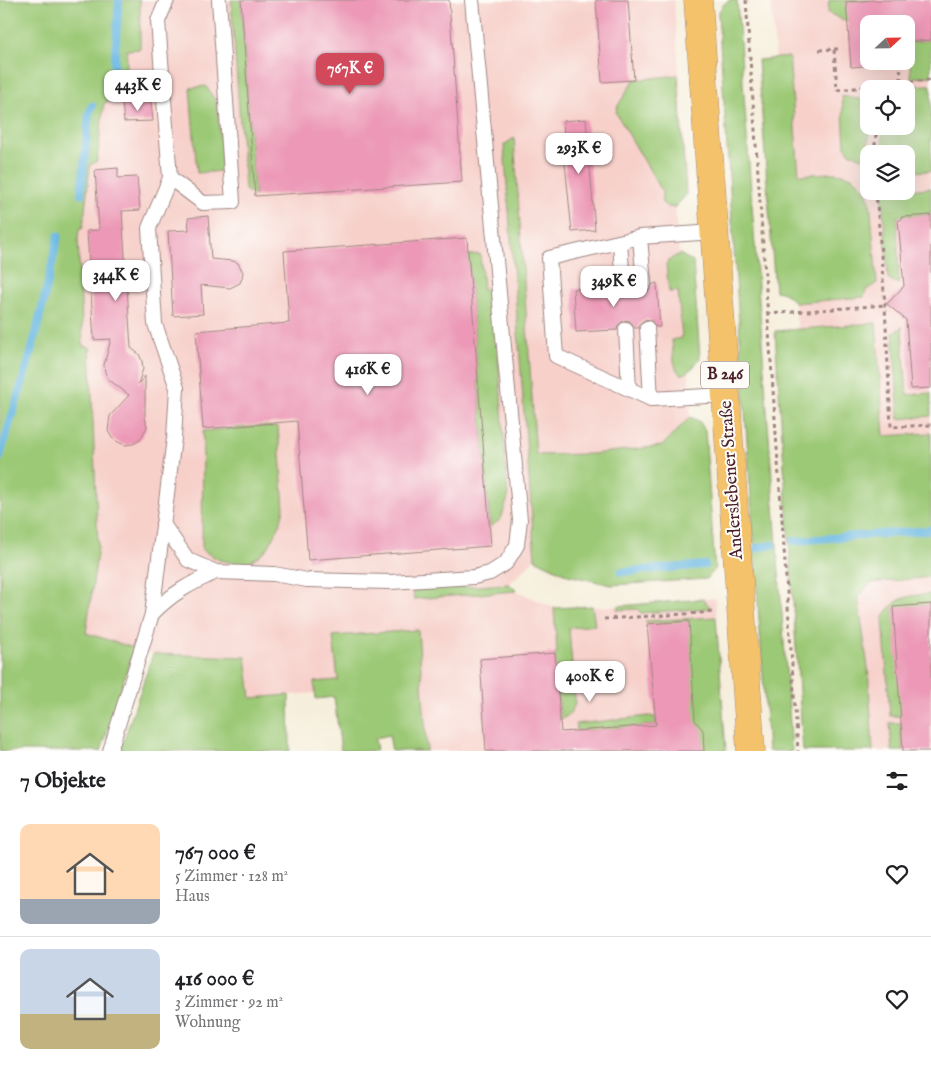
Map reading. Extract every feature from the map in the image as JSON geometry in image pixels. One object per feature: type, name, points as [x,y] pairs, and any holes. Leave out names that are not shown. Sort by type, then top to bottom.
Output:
[{"type":"main road","name":"Anderslebener Straße","points":[[698,0],[751,751]]},
{"type":"lane","points":[[110,751],[152,614],[174,438],[176,388],[155,324],[149,228],[170,178],[158,21],[167,0]]},
{"type":"lane","points":[[170,178],[203,203],[233,202],[219,0]]},
{"type":"lane","points":[[163,524],[188,560],[216,572],[274,574],[307,580],[390,582],[474,576],[490,573],[506,563],[517,545],[520,520],[472,0]]},
{"type":"lane","points":[[715,232],[640,237],[549,258],[549,268],[556,356],[651,400],[726,395]]},
{"type":"lane","points":[[640,237],[644,284]]},
{"type":"lane","points":[[620,242],[623,286]]},
{"type":"lane","points":[[647,328],[651,400]]},
{"type":"lane","points":[[626,329],[630,389]]},
{"type":"lane","points":[[152,614],[164,600],[185,586],[216,572]]},
{"type":"path","points":[[746,0],[798,751]]},
{"type":"path","points":[[834,49],[837,90],[860,88]]},
{"type":"path","points":[[819,50],[841,49]]},
{"type":"path","points":[[915,81],[931,80]]},
{"type":"path","points":[[877,200],[885,304],[891,427],[931,424]]},
{"type":"path","points":[[767,314],[885,304]]},
{"type":"path","points":[[604,618],[721,611]]},
{"type":"shaded area","points":[[140,0],[674,0],[687,184],[686,195],[675,208],[689,372],[690,417],[662,446],[593,454],[527,456],[535,559],[509,584],[517,591],[554,608],[618,606],[715,598],[726,751],[427,751],[418,630],[333,636],[339,680],[315,682],[315,693],[251,698],[246,657],[153,654],[86,633],[98,547],[90,347],[83,346],[78,239],[79,229],[83,227],[90,165],[97,161],[104,102],[125,87],[127,50],[140,49]]},
{"type":"shaded area","points":[[771,0],[931,0],[931,451],[808,461]]},
{"type":"shaded area","points":[[931,551],[931,751],[803,751],[789,560]]},
{"type":"green space","points":[[0,0],[140,0],[140,49],[127,50],[126,75],[123,89],[119,95],[104,103],[97,161],[90,165],[83,227],[79,229],[78,239],[83,346],[90,347],[98,547],[86,633],[134,648],[101,751],[0,751]]},
{"type":"green space","points":[[231,0],[241,0],[255,196],[245,190]]},
{"type":"green space","points":[[730,0],[737,0],[792,751],[768,751],[718,13],[724,4]]},
{"type":"green space","points":[[829,0],[873,0],[848,22],[828,13]]},
{"type":"green space","points":[[931,40],[931,76],[911,78],[910,70],[915,70],[915,41]]},
{"type":"green space","points":[[789,57],[799,175],[832,173],[850,176],[860,184],[860,200],[870,201],[877,283],[866,290],[864,297],[795,303],[786,294],[775,291],[758,60]]},
{"type":"green space","points":[[678,75],[686,195],[675,207],[668,207],[662,203],[662,191],[616,113],[617,107],[634,80]]},
{"type":"green space","points":[[915,85],[931,85],[931,171],[915,172],[915,145],[882,145],[883,135],[915,135]]},
{"type":"green space","points":[[206,86],[217,103],[223,171],[197,173],[190,88]]},
{"type":"green space","points":[[842,96],[860,99],[860,135],[869,135],[868,145],[860,145],[860,157],[849,152],[845,146]]},
{"type":"green space","points":[[514,138],[536,455],[593,454],[662,446],[690,417],[699,421],[705,430],[715,569],[707,579],[611,585],[568,575],[535,559],[504,145]]},
{"type":"green space","points":[[931,188],[931,214],[897,216],[899,284],[888,279],[883,200],[915,200],[915,189]]},
{"type":"green space","points":[[480,254],[483,289],[494,290],[508,498],[501,519],[490,527],[468,255]]},
{"type":"green space","points":[[680,254],[693,262],[700,358],[690,370],[683,374],[679,373],[676,369],[673,357],[672,340],[682,338],[678,291],[669,292],[666,264]]},
{"type":"green space","points":[[876,323],[884,436],[931,433],[931,577],[871,583],[858,597],[868,668],[873,751],[803,751],[775,331]]},
{"type":"green space","points":[[902,327],[907,395],[931,393],[931,416],[899,419],[893,333]]},
{"type":"green space","points":[[261,426],[278,427],[284,509],[279,527],[268,548],[249,562],[234,563],[219,560],[202,550],[203,431]]},
{"type":"green space","points":[[509,584],[517,591],[414,599],[413,590]]},
{"type":"green space","points":[[931,594],[931,604],[901,716],[890,716],[883,618],[897,601],[903,598]]},
{"type":"green space","points":[[703,599],[711,608],[641,613],[637,609],[617,610],[618,606]]},
{"type":"green space","points":[[592,606],[595,625],[569,628],[575,704],[568,715],[560,719],[554,608]]},
{"type":"green space","points":[[716,617],[726,751],[697,751],[667,623],[647,624],[645,621]]},
{"type":"green space","points":[[418,630],[427,751],[392,751],[389,735],[375,738],[377,751],[341,751],[334,697],[316,699],[314,682],[338,680],[333,636]]},
{"type":"green space","points":[[153,654],[246,657],[251,698],[289,695],[290,751],[120,751]]},
{"type":"green space","points":[[649,716],[655,717],[656,725],[577,731],[576,724]]},
{"type":"green space","points":[[890,723],[901,723],[903,751],[892,751]]},
{"type":"building","points":[[241,0],[449,0],[462,182],[255,196]]},
{"type":"building","points":[[596,0],[628,0],[634,80],[602,82]]},
{"type":"building","points":[[931,0],[931,40],[915,41],[915,15],[860,15],[860,66],[851,67],[846,2]]},
{"type":"building","points":[[151,101],[153,121],[124,122],[122,103]]},
{"type":"building","points":[[586,119],[595,230],[572,232],[564,153],[563,121]]},
{"type":"building","points":[[118,168],[118,178],[137,177],[140,210],[122,211],[131,348],[139,354],[142,361],[143,369],[138,384],[145,376],[145,417],[147,427],[140,440],[133,444],[125,445],[112,438],[108,431],[110,416],[129,395],[108,379],[105,372],[104,365],[111,339],[94,340],[87,231],[99,230],[95,170]]},
{"type":"building","points":[[931,215],[931,388],[911,389],[906,320],[887,304],[904,286],[898,220],[901,220],[901,217]]},
{"type":"building","points":[[208,216],[211,259],[238,263],[243,272],[242,278],[240,283],[230,288],[201,285],[203,314],[173,316],[168,231],[189,230],[188,218]]},
{"type":"building","points":[[467,238],[491,546],[308,560],[297,421],[203,429],[196,331],[289,323],[284,251]]},
{"type":"building","points":[[657,283],[660,327],[656,327],[651,320],[646,319],[639,324],[638,328],[635,328],[630,321],[625,320],[618,325],[617,330],[576,332],[573,289],[614,286],[619,294],[624,295],[631,290],[632,285],[635,285],[637,289],[644,293],[649,291],[653,284]]},
{"type":"building","points":[[931,604],[931,751],[903,751],[893,607]]},
{"type":"building","points":[[689,621],[695,721],[703,730],[704,751],[486,751],[480,659],[555,653],[561,732],[656,725],[647,624]]},
{"type":"waterway","points":[[113,84],[119,0]]},
{"type":"waterway","points":[[81,194],[89,114],[92,106]]},
{"type":"waterway","points":[[0,457],[34,342],[58,236]]},
{"type":"waterway","points":[[794,541],[931,530]]},
{"type":"waterway","points":[[757,548],[772,545]]},
{"type":"waterway","points":[[621,572],[705,565]]}]
